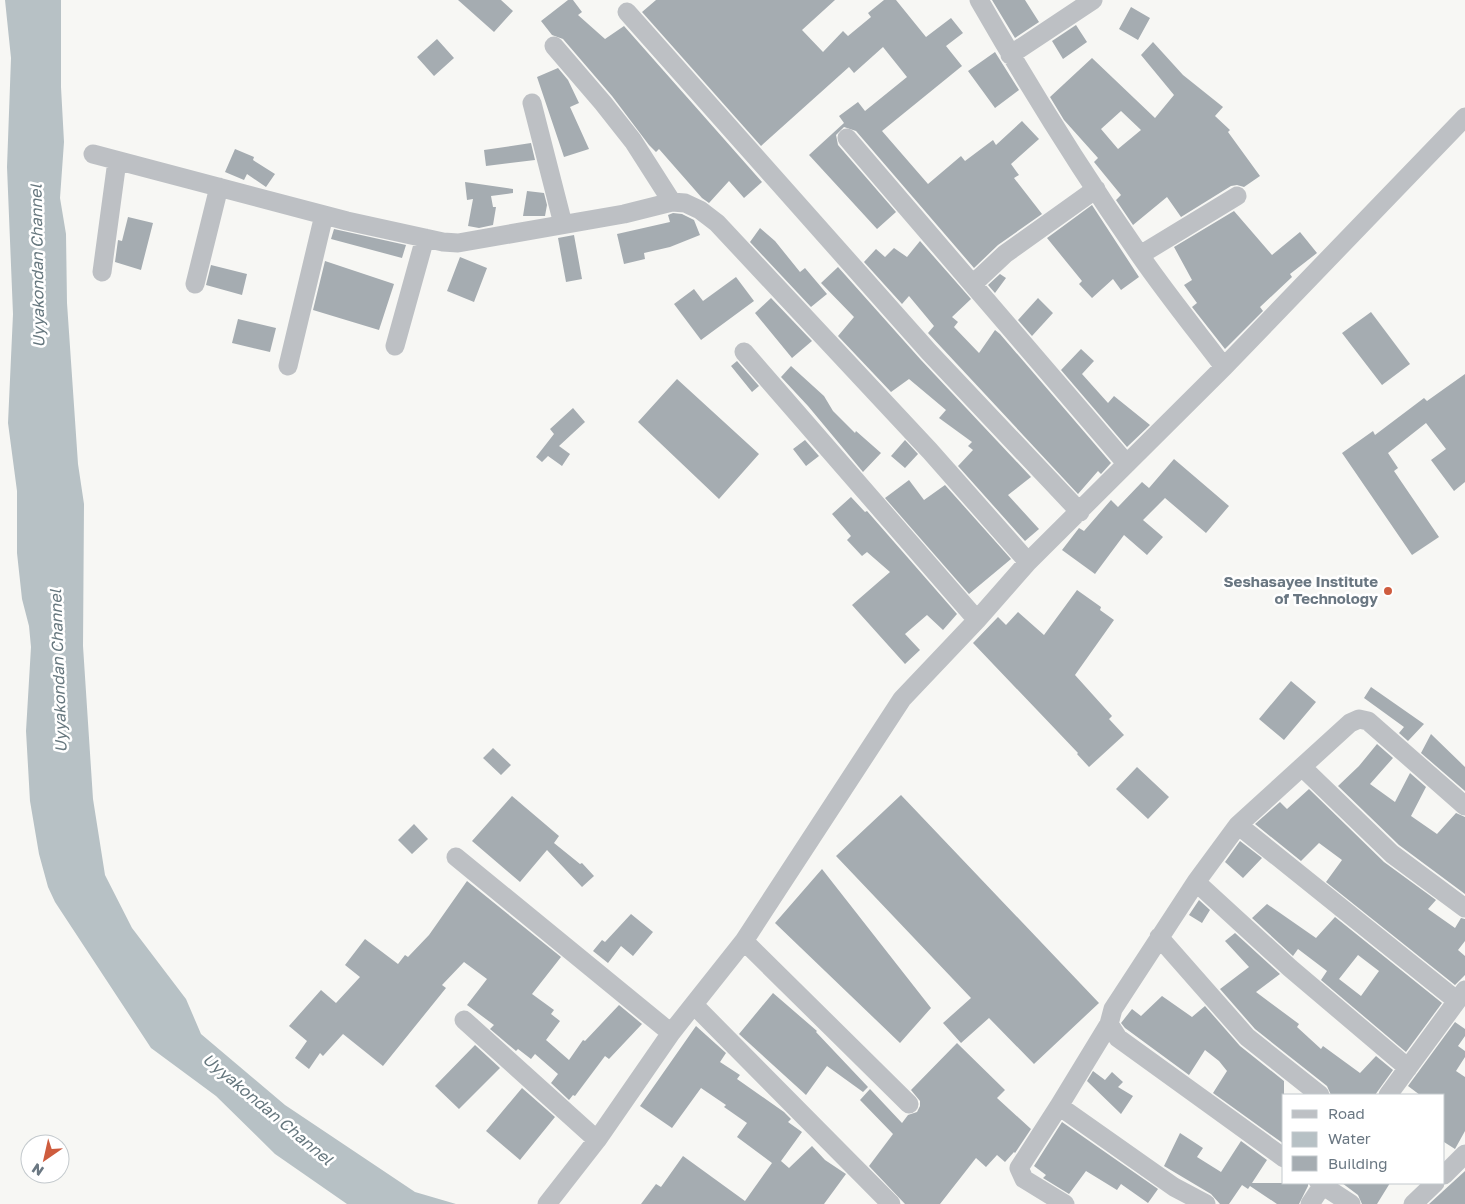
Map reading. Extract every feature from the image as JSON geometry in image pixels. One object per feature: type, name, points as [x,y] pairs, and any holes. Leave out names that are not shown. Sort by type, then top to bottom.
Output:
[{"type":"street","points":[[979,0],[1010,55],[1140,255],[1224,367]]},
{"type":"street","points":[[1010,55],[1092,0]]},
{"type":"street","points":[[627,12],[929,352],[1080,512]]},
{"type":"street","points":[[554,46],[633,141],[672,202]]},
{"type":"street","points":[[532,104],[562,224]]},
{"type":"street","points":[[547,1204],[597,1140],[671,1033],[744,941],[902,699],[977,620],[1028,562],[1224,367],[1465,117]]},
{"type":"street","points":[[847,138],[1126,463]]},
{"type":"street","points":[[92,154],[324,215],[425,238],[458,243],[672,202],[692,207],[717,223],[930,451],[1028,562]]},
{"type":"street","points":[[102,272],[117,161]]},
{"type":"street","points":[[195,284],[219,187]]},
{"type":"street","points":[[973,284],[1005,254],[1096,189]]},
{"type":"street","points":[[1140,255],[1237,196]]},
{"type":"street","points":[[288,366],[324,215]]},
{"type":"street","points":[[395,346],[425,238]]},
{"type":"street","points":[[744,352],[977,620]]},
{"type":"street","points":[[1065,1204],[1024,1179],[1019,1168],[1110,1024],[1112,1009],[1196,882],[1238,825],[1350,723],[1359,719],[1368,721],[1461,796]]},
{"type":"street","points":[[1302,767],[1392,854],[1465,908]]},
{"type":"street","points":[[1238,825],[1461,995],[1389,1094]]},
{"type":"street","points":[[456,857],[671,1033]]},
{"type":"street","points":[[1196,882],[1290,968],[1408,1068]]},
{"type":"street","points":[[1159,937],[1247,1037],[1319,1094]]},
{"type":"street","points":[[744,941],[909,1104]]},
{"type":"street","points":[[694,1005],[891,1204]]},
{"type":"street","points":[[464,1020],[597,1140]]},
{"type":"street","points":[[1110,1024],[1118,1038],[1282,1157]]},
{"type":"street","points":[[1059,1106],[1174,1187],[1206,1204]]},
{"type":"street","points":[[1445,1174],[1465,1154]]},
{"type":"street","points":[[1310,1204],[1321,1184]]},
{"type":"street","points":[[1323,1184],[1351,1204]]},
{"type":"street","points":[[1413,1204],[1434,1184]]},
{"type":"water","name":"Uyyakondan Channel","points":[[5,0],[61,0],[61,87],[64,142],[60,198],[66,234],[67,303],[78,464],[84,504],[83,646],[93,799],[105,875],[132,928],[186,999],[201,1034],[285,1105],[415,1192],[456,1204],[347,1204],[275,1154],[216,1096],[151,1048],[55,902],[48,887],[39,854],[30,801],[26,731],[31,647],[29,626],[22,599],[17,553],[17,491],[8,423],[13,314],[7,167],[11,58]]},
{"type":"building","points":[[458,0],[501,0],[513,11],[494,32]]},
{"type":"building","points":[[568,0],[573,0],[582,12],[578,15],[605,39],[624,26],[762,182],[744,198],[729,181],[709,203],[702,198],[659,149],[656,152],[649,145],[612,96],[563,39],[552,35],[541,21]]},
{"type":"building","points":[[656,0],[835,0],[802,30],[823,52],[843,31],[848,36],[871,17],[868,13],[884,0],[896,0],[926,37],[951,18],[963,33],[946,46],[962,66],[882,131],[928,184],[961,156],[965,161],[993,140],[996,145],[1022,121],[1039,139],[1011,164],[1019,175],[1014,178],[1042,214],[998,245],[974,268],[856,131],[844,127],[836,135],[838,145],[896,212],[877,229],[809,155],[844,123],[839,116],[858,102],[865,111],[907,77],[883,47],[854,73],[849,67],[761,146],[642,12]]},
{"type":"building","points":[[992,0],[1025,0],[1039,22],[1015,38]]},
{"type":"building","points":[[1131,7],[1150,18],[1138,40],[1119,29]]},
{"type":"building","points":[[1076,25],[1087,42],[1063,59],[1052,41]]},
{"type":"building","points":[[437,39],[454,58],[434,76],[417,57]]},
{"type":"building","points":[[1153,42],[1183,75],[1223,107],[1215,116],[1230,130],[1228,132],[1260,176],[1244,187],[1231,186],[1181,217],[1167,197],[1133,225],[1116,200],[1121,195],[1094,162],[1098,158],[1064,120],[1050,97],[1092,58],[1155,118],[1174,95],[1141,55]],"holes":[[[1121,111],[1141,130],[1118,149],[1101,129]]]},
{"type":"building","points":[[995,52],[1019,90],[995,108],[968,71]]},
{"type":"building","points":[[558,68],[568,80],[579,103],[570,107],[589,149],[564,157],[537,77]]},
{"type":"building","points":[[531,143],[535,160],[486,166],[484,150]]},
{"type":"building","points":[[235,149],[254,157],[253,160],[275,174],[266,187],[247,174],[244,180],[225,172]]},
{"type":"building","points":[[465,182],[513,189],[513,193],[491,196],[493,207],[496,207],[493,225],[479,228],[468,226],[473,199],[467,200]]},
{"type":"building","points":[[527,191],[544,193],[547,205],[545,216],[523,216]]},
{"type":"building","points":[[1092,205],[1139,277],[1121,290],[1113,279],[1092,298],[1079,284],[1082,281],[1047,238]]},
{"type":"building","points":[[1234,211],[1272,255],[1300,232],[1317,253],[1290,274],[1292,277],[1260,307],[1263,311],[1225,349],[1192,307],[1197,303],[1184,285],[1192,280],[1174,247]]},
{"type":"building","points":[[673,213],[682,214],[694,220],[700,235],[670,247],[644,253],[645,259],[624,264],[617,234],[670,222],[668,215]]},
{"type":"building","points":[[128,217],[153,223],[141,270],[115,262],[118,240],[122,241]]},
{"type":"building","points":[[760,228],[775,241],[800,272],[805,268],[827,294],[811,307],[750,242]]},
{"type":"building","points":[[334,229],[406,245],[402,258],[331,239]]},
{"type":"building","points":[[574,235],[582,279],[566,282],[558,238]]},
{"type":"building","points":[[920,241],[971,299],[952,317],[958,322],[954,327],[979,353],[995,330],[1000,334],[1111,463],[1101,474],[1098,471],[1078,494],[928,333],[934,326],[909,296],[902,304],[864,262],[876,249],[885,257],[894,248],[907,257]]},
{"type":"building","points":[[460,257],[487,268],[474,302],[447,291]]},
{"type":"building","points":[[325,261],[394,284],[379,330],[313,310]]},
{"type":"building","points":[[211,265],[247,274],[242,295],[206,285]]},
{"type":"building","points":[[838,267],[921,360],[1031,477],[1008,495],[1039,529],[1025,541],[958,466],[973,450],[968,446],[972,442],[939,418],[946,410],[909,379],[891,392],[838,336],[854,317],[821,283]]},
{"type":"building","points":[[1000,274],[1006,278],[995,293],[988,285]]},
{"type":"building","points":[[736,277],[754,301],[701,340],[674,304],[694,289],[703,301]]},
{"type":"building","points":[[771,298],[812,341],[792,358],[755,313]]},
{"type":"building","points":[[1038,298],[1053,313],[1032,336],[1018,320]]},
{"type":"building","points":[[1371,312],[1410,364],[1382,385],[1342,333]]},
{"type":"building","points":[[238,319],[276,328],[270,352],[232,343]]},
{"type":"building","points":[[1081,349],[1094,361],[1082,374],[1108,403],[1114,396],[1150,425],[1127,447],[1061,370]]},
{"type":"building","points":[[737,361],[759,386],[752,392],[731,366]]},
{"type":"building","points":[[791,366],[824,396],[833,411],[855,433],[856,431],[881,453],[863,472],[781,377]]},
{"type":"building","points":[[1465,374],[1465,482],[1454,491],[1431,460],[1446,449],[1426,423],[1388,453],[1398,468],[1394,471],[1439,537],[1412,555],[1342,453],[1373,431],[1375,435],[1424,398],[1427,401]]},
{"type":"building","points":[[677,379],[759,454],[719,499],[638,422]]},
{"type":"building","points":[[573,408],[585,422],[559,446],[570,454],[562,466],[548,456],[542,462],[536,457],[554,434],[550,429]]},
{"type":"building","points":[[805,440],[819,456],[806,466],[793,449]]},
{"type":"building","points":[[905,440],[918,454],[905,468],[891,456]]},
{"type":"building","points":[[1174,459],[1229,506],[1206,533],[1165,498],[1143,520],[1163,537],[1147,555],[1124,535],[1095,574],[1062,550],[1079,528],[1084,531],[1111,500],[1118,507],[1142,482],[1149,488]]},
{"type":"building","points":[[909,480],[924,500],[945,485],[1011,559],[969,594],[885,498]]},
{"type":"building","points":[[851,497],[865,512],[867,511],[957,614],[943,630],[927,615],[905,634],[920,650],[905,664],[852,605],[890,572],[867,552],[862,556],[847,540],[851,536],[832,514]]},
{"type":"building","points":[[1077,590],[1101,607],[1100,610],[1114,620],[1075,675],[1112,716],[1109,719],[1124,735],[1089,767],[1078,753],[973,643],[998,617],[1006,625],[1018,612],[1044,635]]},
{"type":"building","points":[[1291,681],[1316,702],[1284,740],[1259,719]]},
{"type":"building","points":[[1371,687],[1424,724],[1408,741],[1399,733],[1404,727],[1364,698]]},
{"type":"building","points":[[1431,734],[1465,767],[1465,791],[1421,753]]},
{"type":"building","points":[[1377,744],[1393,758],[1370,784],[1395,802],[1410,773],[1426,787],[1411,816],[1437,834],[1456,813],[1465,817],[1465,894],[1399,845],[1338,786],[1359,766]]},
{"type":"building","points":[[493,748],[511,765],[501,775],[483,758]]},
{"type":"building","points":[[1137,767],[1169,797],[1148,819],[1116,789]]},
{"type":"building","points":[[1309,789],[1384,862],[1436,900],[1428,909],[1455,928],[1461,918],[1465,919],[1465,941],[1458,950],[1465,956],[1465,975],[1455,985],[1326,882],[1342,860],[1319,843],[1301,861],[1255,824],[1280,802],[1287,809]]},
{"type":"building","points":[[901,795],[1099,1003],[1034,1064],[989,1018],[961,1043],[943,1023],[971,998],[836,856]]},
{"type":"building","points":[[512,796],[559,836],[554,843],[580,864],[582,863],[594,876],[582,887],[547,850],[520,882],[472,841]]},
{"type":"building","points":[[414,824],[428,839],[412,854],[398,840]]},
{"type":"building","points":[[1240,841],[1262,858],[1243,878],[1225,862]]},
{"type":"building","points":[[822,869],[931,1008],[900,1043],[775,923]]},
{"type":"building","points":[[467,881],[561,957],[532,994],[554,1010],[551,1014],[560,1021],[546,1040],[569,1060],[583,1040],[585,1041],[619,1005],[642,1024],[609,1059],[605,1056],[575,1096],[573,1095],[569,1100],[551,1083],[558,1074],[535,1054],[531,1059],[518,1049],[516,1051],[490,1029],[494,1025],[467,1005],[487,979],[464,962],[442,985],[446,988],[383,1066],[343,1034],[323,1056],[320,1053],[309,1069],[295,1058],[307,1041],[289,1026],[321,990],[336,1003],[360,977],[345,965],[365,939],[398,964],[405,955],[408,957],[429,935]]},
{"type":"building","points":[[1199,900],[1210,910],[1202,923],[1189,915]]},
{"type":"building","points":[[1267,904],[1316,938],[1335,917],[1442,1003],[1406,1052],[1321,980],[1327,971],[1298,949],[1293,956],[1252,918]],"holes":[[[1358,955],[1379,971],[1361,996],[1339,979]]]},
{"type":"building","points":[[631,914],[653,932],[633,956],[621,946],[608,963],[593,951],[602,940],[605,942]]},
{"type":"building","points":[[1235,933],[1280,974],[1256,992],[1299,1024],[1297,1027],[1321,1049],[1323,1046],[1360,1073],[1376,1056],[1393,1070],[1376,1094],[1331,1094],[1327,1086],[1255,1029],[1220,989],[1249,967],[1225,941]]},
{"type":"building","points":[[773,993],[817,1031],[868,1087],[863,1092],[827,1066],[806,1095],[739,1034]]},
{"type":"building","points":[[1162,996],[1192,1017],[1205,1006],[1240,1046],[1284,1081],[1284,1094],[1282,1094],[1282,1143],[1213,1093],[1227,1071],[1219,1061],[1205,1050],[1189,1075],[1125,1028],[1121,1023],[1132,1009],[1141,1016]]},
{"type":"building","points":[[1455,1022],[1465,1029],[1465,1036],[1458,1046],[1465,1051],[1465,1057],[1456,1071],[1465,1077],[1465,1131],[1455,1149],[1445,1143],[1445,1094],[1419,1094],[1408,1086]]},
{"type":"building","points":[[696,1026],[726,1053],[720,1062],[740,1075],[737,1079],[784,1112],[791,1119],[788,1122],[802,1132],[781,1161],[789,1168],[812,1146],[825,1160],[846,1174],[824,1204],[641,1204],[656,1184],[661,1187],[683,1156],[745,1201],[772,1163],[737,1137],[747,1123],[724,1107],[726,1105],[701,1088],[672,1128],[640,1106]]},
{"type":"building","points":[[957,1043],[1005,1090],[997,1098],[1031,1129],[1015,1153],[1005,1162],[997,1155],[986,1167],[976,1158],[940,1204],[905,1204],[869,1166],[893,1134],[860,1100],[870,1089],[902,1123],[908,1115],[917,1112],[920,1106],[920,1101],[911,1090]]},
{"type":"building","points":[[475,1045],[500,1068],[459,1109],[435,1086]]},
{"type":"building","points":[[1093,1071],[1105,1080],[1112,1072],[1123,1082],[1118,1087],[1133,1096],[1121,1114],[1087,1081]]},
{"type":"building","points":[[522,1088],[555,1117],[520,1160],[486,1131]]},
{"type":"building","points":[[1062,1122],[1158,1189],[1148,1203],[1121,1184],[1117,1190],[1086,1171],[1069,1194],[1043,1178],[1046,1175],[1034,1166]]},
{"type":"building","points":[[1180,1133],[1203,1148],[1197,1157],[1221,1172],[1241,1141],[1267,1160],[1252,1183],[1308,1184],[1308,1186],[1299,1204],[1277,1204],[1250,1186],[1248,1189],[1242,1185],[1229,1204],[1220,1204],[1211,1194],[1164,1166]]},
{"type":"building","points":[[1465,1171],[1465,1204],[1429,1204]]},
{"type":"building","points":[[1343,1184],[1389,1184],[1377,1204],[1362,1204],[1358,1195]]},
{"type":"place","name":"Seshasayee Institute of Technology","points":[[1388,591]]}]
